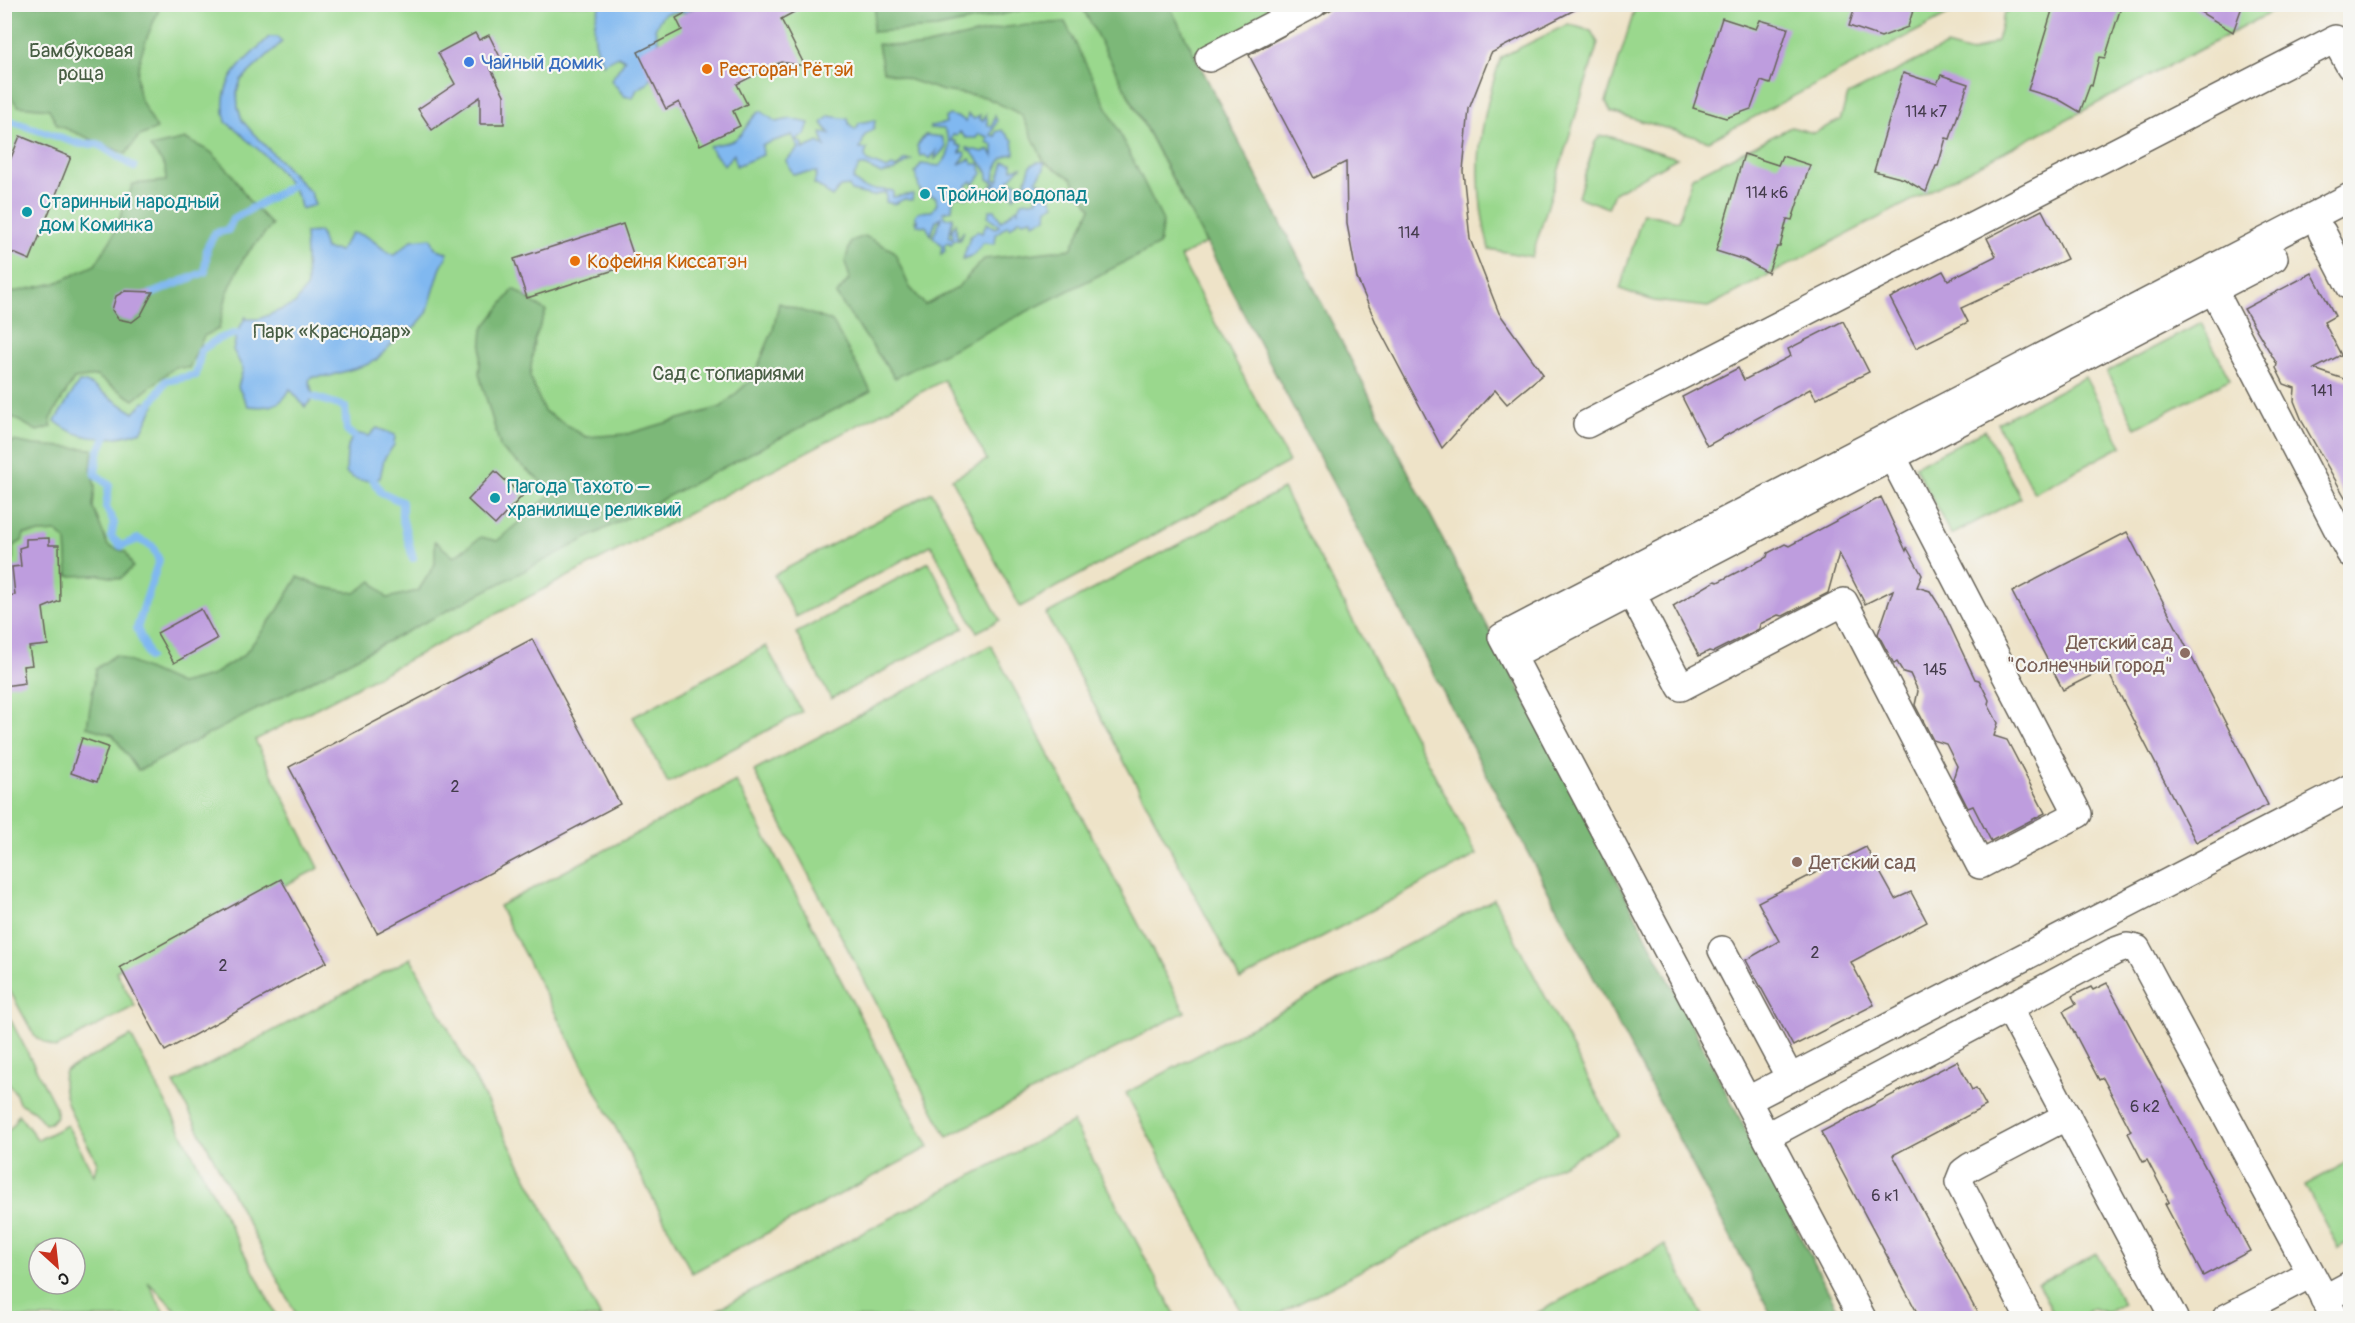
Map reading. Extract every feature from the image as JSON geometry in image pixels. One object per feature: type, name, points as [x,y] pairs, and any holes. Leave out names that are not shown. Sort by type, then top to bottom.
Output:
[{"type":"street","points":[[1209,58],[1313,4]]},
{"type":"street","points":[[1587,424],[2335,39],[2350,66]]},
{"type":"street","points":[[1862,1318],[1502,637],[2350,197]]},
{"type":"street","points":[[1512,655],[2350,218]]},
{"type":"street","points":[[2322,232],[2350,286]]},
{"type":"street","points":[[2213,290],[2350,553]]},
{"type":"street","points":[[1631,592],[1681,687],[1844,602],[1980,865],[1990,860],[2078,814],[1892,456]]},
{"type":"street","points":[[1748,1100],[2350,788]]},
{"type":"street","points":[[1767,1136],[2115,951],[2127,947],[2137,950],[2329,1309],[2350,1285]]},
{"type":"street","points":[[1722,950],[1790,1078]]},
{"type":"street","points":[[2009,1008],[2174,1318]]},
{"type":"street","points":[[2029,1318],[1959,1182],[1963,1172],[1970,1167],[2067,1116]]},
{"type":"street","points":[[2226,1318],[2311,1274]]},
{"type":"green space","points":[[1052,4],[1054,8],[1028,9],[937,28],[872,32],[876,5]]},
{"type":"green space","name":"Парк «Краснодар»","points":[[4,5],[1293,5],[1127,93],[1206,243],[1180,257],[1289,462],[1020,607],[952,479],[987,460],[944,380],[255,740],[319,868],[116,971],[135,1006],[55,1048],[35,1037],[4,980]]},
{"type":"green space","name":"Бамбуковая роща","points":[[4,5],[161,5],[143,49],[137,84],[139,95],[157,129],[138,137],[126,154],[57,125],[49,109],[18,106],[5,90],[9,70],[5,68]]},
{"type":"green space","points":[[1081,5],[1169,5],[1842,1318],[1773,1318]]},
{"type":"green space","points":[[1636,5],[1966,5],[1709,141],[1611,112],[1606,102]]},
{"type":"green space","points":[[2022,5],[2285,5],[1708,307],[1654,301],[1620,289],[1643,213],[1678,221],[1692,177],[1791,127],[1814,133],[1840,120],[1848,95],[1946,46],[1971,53],[1997,41],[2004,14]]},
{"type":"green space","points":[[1065,22],[1163,221],[1159,245],[895,378],[836,295],[850,278],[845,262],[851,241],[865,236],[894,251],[909,286],[925,305],[956,289],[984,259],[1071,249],[1091,208],[1071,178],[1044,162],[1022,115],[985,97],[943,91],[883,71],[878,44],[919,47],[1006,27]]},
{"type":"green space","points":[[1568,24],[1591,31],[1598,43],[1532,257],[1489,249],[1480,198],[1480,152],[1487,106],[1501,57]]},
{"type":"green space","points":[[1600,136],[1608,136],[1677,158],[1614,193],[1608,208],[1578,197],[1595,142]]},
{"type":"green space","points":[[186,139],[211,152],[232,174],[249,201],[272,225],[244,257],[227,294],[219,329],[204,336],[189,368],[175,367],[134,400],[96,376],[74,379],[50,419],[52,427],[37,431],[5,413],[4,294],[56,283],[95,265],[112,238],[133,184],[166,181],[165,166],[150,147]]},
{"type":"green space","points":[[514,289],[546,311],[534,341],[530,377],[544,411],[586,437],[627,434],[721,407],[753,378],[773,330],[779,303],[832,321],[871,391],[138,771],[113,735],[87,727],[96,669],[115,655],[180,684],[211,676],[244,655],[278,610],[298,577],[323,587],[355,593],[372,581],[387,598],[418,591],[435,564],[435,541],[454,557],[481,537],[497,541],[554,492],[501,449],[479,374],[483,329]]},
{"type":"green space","points":[[2201,323],[2230,379],[2136,428],[2107,372]]},
{"type":"green space","points":[[2085,377],[2122,446],[2034,493],[1997,423]]},
{"type":"green space","points":[[1985,430],[2021,498],[1951,535],[1915,466]]},
{"type":"green space","points":[[13,441],[34,445],[93,449],[91,470],[95,486],[93,507],[108,546],[126,552],[133,567],[120,579],[100,575],[68,576],[66,541],[57,532],[24,534],[22,541],[13,546],[13,560],[5,561],[4,477],[7,472],[5,451]]},
{"type":"green space","points":[[1283,489],[1477,855],[1240,980],[1046,614]]},
{"type":"green space","points":[[932,492],[1000,620],[977,632],[931,545],[796,617],[774,575]]},
{"type":"green space","points":[[929,562],[964,628],[831,699],[796,633]]},
{"type":"green space","points":[[991,645],[1185,1012],[947,1137],[754,771]]},
{"type":"green space","points":[[766,646],[802,712],[668,783],[633,717]]},
{"type":"green space","points":[[736,781],[929,1147],[692,1273],[499,906]]},
{"type":"green space","points":[[1494,899],[1618,1135],[1271,1318],[1245,1318],[1126,1093]]},
{"type":"green space","points":[[411,958],[601,1318],[298,1318],[174,1083]]},
{"type":"green space","points":[[4,1007],[55,1106],[57,1116],[50,1123],[45,1124],[34,1111],[19,1103],[15,1092],[5,1080]]},
{"type":"green space","points":[[131,1036],[278,1318],[184,1318],[148,1282],[169,1318],[5,1318],[5,1134],[14,1124],[18,1114],[38,1140],[67,1125],[94,1175],[97,1162],[73,1117],[64,1092],[65,1071]]},
{"type":"green space","points":[[1073,1122],[1177,1318],[707,1318],[705,1316]]},
{"type":"green space","points":[[2350,1161],[2350,1241],[2338,1248],[2305,1185]]},
{"type":"green space","points":[[1665,1245],[1704,1318],[1527,1318]]},
{"type":"green space","points":[[2096,1253],[2123,1304],[2107,1313],[2094,1308],[2083,1318],[2056,1318],[2038,1284]]},
{"type":"water","points":[[600,5],[697,5],[687,12],[667,13],[661,17],[655,29],[662,54],[647,84],[637,89],[633,98],[624,96],[611,80],[625,60],[618,56],[603,64],[600,57],[595,42],[594,28]]},
{"type":"water","points":[[269,37],[278,37],[282,42],[241,80],[237,92],[238,107],[242,120],[252,132],[311,193],[315,205],[301,209],[295,191],[288,181],[240,132],[226,122],[224,107],[228,84],[242,64]]},
{"type":"water","points":[[761,111],[776,122],[791,119],[809,123],[805,135],[796,140],[803,144],[803,149],[819,142],[825,147],[821,133],[830,134],[822,123],[829,116],[848,119],[850,126],[856,130],[859,123],[875,120],[874,128],[865,135],[860,149],[867,149],[865,155],[867,161],[887,169],[892,166],[897,168],[904,160],[911,160],[894,171],[881,174],[866,166],[859,166],[853,179],[862,187],[893,191],[893,197],[913,194],[912,200],[904,199],[889,203],[886,202],[886,192],[873,196],[851,191],[849,186],[840,187],[832,197],[814,184],[817,172],[793,174],[786,161],[799,148],[792,135],[762,145],[763,155],[736,166],[734,154],[724,165],[709,147],[731,142],[742,134],[753,117]]},
{"type":"water","points":[[968,114],[974,119],[980,115],[979,119],[983,121],[986,114],[988,125],[992,127],[995,116],[997,121],[991,135],[996,136],[996,132],[1002,130],[1013,140],[1015,154],[1003,158],[994,179],[998,181],[1004,162],[1012,163],[1012,169],[1021,167],[1009,180],[1009,183],[1016,182],[1017,193],[1014,197],[1012,190],[1003,194],[993,192],[991,185],[997,184],[988,179],[985,168],[972,152],[968,151],[967,148],[983,152],[989,149],[993,156],[993,145],[987,142],[988,137],[979,134],[976,138],[966,138],[960,132],[957,136],[953,135],[951,141],[956,141],[956,144],[962,147],[960,153],[964,152],[966,155],[959,164],[970,159],[973,164],[979,164],[983,173],[973,185],[972,181],[966,186],[967,198],[961,195],[953,198],[952,210],[943,212],[945,218],[953,217],[949,237],[953,238],[952,230],[956,223],[957,238],[964,231],[960,240],[954,240],[951,245],[949,242],[944,245],[945,251],[941,254],[942,245],[933,237],[942,216],[936,221],[931,235],[926,226],[917,225],[915,221],[918,222],[915,216],[918,212],[932,211],[937,204],[936,197],[920,191],[915,173],[921,164],[940,166],[949,152],[944,129],[930,128],[930,126],[946,123],[945,118],[949,115],[966,122]]},
{"type":"water","points":[[925,135],[942,137],[946,147],[935,159],[936,151],[930,159],[924,155],[920,156],[917,146]]},
{"type":"water","points":[[1044,162],[1044,169],[1036,181],[1042,183],[1043,196],[1050,195],[1055,205],[1047,208],[1046,218],[1033,223],[1032,219],[1023,221],[1020,219],[1010,228],[1008,225],[996,234],[995,244],[983,243],[974,255],[963,259],[970,237],[977,231],[982,233],[987,223],[995,228],[999,226],[988,216],[990,210],[995,210],[1001,221],[1017,208],[1018,211],[1021,202],[1037,200],[1036,189],[1025,183],[1031,165]]},
{"type":"water","points":[[320,232],[325,249],[340,251],[351,233],[370,238],[394,255],[412,240],[431,238],[435,248],[448,253],[440,270],[427,313],[415,327],[396,340],[376,360],[330,376],[311,377],[309,381],[314,397],[305,407],[290,389],[283,400],[278,403],[261,407],[248,406],[238,387],[243,369],[233,350],[237,333],[246,316],[246,319],[259,319],[295,304],[307,286],[305,233]]},
{"type":"water","points":[[79,382],[88,383],[134,413],[144,402],[155,404],[142,431],[120,437],[97,438],[75,433],[55,421]]},
{"type":"water","points":[[377,428],[395,435],[394,445],[384,459],[380,478],[367,481],[358,480],[346,473],[350,443],[355,433],[369,436]]},
{"type":"building","name":"Ресторан Рётэй","points":[[702,4],[809,4],[781,19],[805,66],[781,62],[737,84],[747,104],[733,111],[740,126],[700,145],[679,102],[666,109],[638,52],[682,30],[676,18]]},
{"type":"building","points":[[1341,4],[1586,4],[1491,53],[1469,109],[1463,171],[1470,239],[1499,313],[1543,374],[1507,404],[1495,390],[1442,448],[1377,325],[1357,278],[1347,224],[1346,162],[1314,178],[1249,55]]},
{"type":"building","points":[[1856,4],[1915,4],[1908,27],[1881,37],[1849,26]]},
{"type":"building","points":[[2054,4],[2122,4],[2105,58],[2099,57],[2092,86],[2090,85],[2080,112],[2058,99],[2028,90]]},
{"type":"building","points":[[2187,4],[2243,4],[2233,32]]},
{"type":"building","points":[[1722,18],[1756,29],[1760,20],[1788,28],[1770,84],[1761,81],[1751,109],[1726,118],[1693,108]]},
{"type":"building","points":[[475,33],[479,40],[489,35],[501,59],[489,65],[504,95],[504,124],[480,124],[480,97],[432,130],[418,109],[455,84],[438,53]]},
{"type":"building","points":[[1903,73],[1937,84],[1941,75],[1968,84],[1950,139],[1946,138],[1938,166],[1936,166],[1926,192],[1904,179],[1874,171]]},
{"type":"building","name":"Старинный народный дом Коминка","points":[[20,136],[71,157],[30,260],[4,249],[4,175]]},
{"type":"building","points":[[1744,154],[1778,165],[1782,156],[1810,165],[1792,220],[1787,219],[1780,247],[1777,247],[1768,273],[1745,260],[1716,251]]},
{"type":"building","points":[[2042,210],[2067,259],[1961,308],[1968,322],[1916,348],[1890,298],[1943,271],[1948,280],[1996,256],[1987,238]]},
{"type":"building","name":"Кофейня Киссатэн","points":[[623,224],[636,263],[527,298],[514,259]]},
{"type":"building","points":[[2312,273],[2335,316],[2324,322],[2341,355],[2314,369],[2350,381],[2350,506],[2303,423],[2294,401],[2295,388],[2284,384],[2276,368],[2277,364],[2244,309]]},
{"type":"building","points":[[125,291],[153,292],[141,315],[132,322],[118,319],[112,310],[116,296]]},
{"type":"building","points":[[1843,321],[1869,372],[1816,399],[1810,389],[1707,446],[1682,397],[1738,368],[1744,380],[1791,356],[1788,349]]},
{"type":"building","name":"Пагода Тахото – хранилище реликвий","points":[[495,471],[522,496],[495,525],[468,500]]},
{"type":"building","points":[[1881,497],[1906,551],[1907,548],[1922,575],[1917,587],[1930,591],[1943,611],[1975,679],[1979,680],[1989,700],[1988,704],[1998,723],[1994,736],[2007,740],[2045,813],[1991,841],[1973,806],[1968,808],[1953,779],[1957,766],[1946,744],[1933,740],[1915,705],[1918,691],[1910,674],[1903,672],[1897,662],[1894,664],[1878,634],[1893,590],[1865,604],[1839,553],[1828,593],[1783,616],[1778,615],[1760,624],[1759,629],[1713,652],[1709,651],[1699,656],[1673,606],[1715,581],[1718,582],[1767,557],[1768,553],[1785,544],[1789,546]]},
{"type":"building","points":[[2127,532],[2268,805],[2196,842],[2106,668],[2063,690],[2012,592]]},
{"type":"building","points":[[49,538],[49,545],[59,545],[60,601],[43,608],[48,645],[29,647],[32,665],[23,666],[25,683],[4,686],[4,596],[15,595],[12,567],[21,566],[19,548],[26,546],[26,539]]},
{"type":"building","points":[[201,609],[217,639],[174,663],[157,633]]},
{"type":"building","points":[[532,639],[620,804],[377,933],[289,767]]},
{"type":"building","points":[[82,738],[108,747],[97,782],[71,773]]},
{"type":"building","points":[[1866,847],[1895,899],[1911,892],[1927,922],[1851,962],[1874,1005],[1793,1046],[1746,960],[1779,941],[1758,902]]},
{"type":"building","points":[[281,879],[327,962],[165,1051],[120,967]]},
{"type":"building","points":[[2107,983],[2250,1251],[2203,1276],[2165,1204],[2169,1202],[2147,1160],[2143,1162],[2128,1133],[2131,1131],[2103,1078],[2099,1080],[2063,1011],[2076,1004],[2072,996],[2091,987],[2093,990]]},
{"type":"building","points":[[1957,1061],[1972,1090],[1976,1088],[1986,1106],[1893,1155],[1980,1318],[1920,1318],[1821,1132]]},
{"type":"waterway","points":[[4,119],[80,144],[98,144],[134,167]]},
{"type":"waterway","points":[[151,294],[205,272],[207,248],[215,233],[228,230],[233,219],[295,184]]},
{"type":"waterway","points":[[146,411],[166,381],[196,375],[201,350],[218,339],[237,333]]},
{"type":"waterway","points":[[314,397],[345,407],[347,431],[359,440]]},
{"type":"waterway","points":[[108,431],[98,453],[95,474],[109,485],[106,507],[114,523],[111,537],[121,546],[138,539],[152,546],[159,560],[137,628],[149,657]]},
{"type":"waterway","points":[[369,473],[381,492],[402,502],[402,517],[413,558]]},
{"type":"place","name":"Чайный домик","points":[[469,62]]},
{"type":"place","name":"Ресторан Рётэй","points":[[707,69]]},
{"type":"place","name":"Тройной водопад","points":[[925,194]]},
{"type":"place","name":"Старинный народный дом Коминка","points":[[27,212]]},
{"type":"place","name":"Кофейня Киссатэн","points":[[575,261]]},
{"type":"place","name":"Пагода Тахото – хранилище реликвий","points":[[495,498]]},
{"type":"place","name":"Детский сад \"Солнечный город\"","points":[[2185,653]]},
{"type":"place","name":"Детский сад","points":[[1797,862]]},
{"type":"park label","name":"Сад с топиариями","points":[[728,373]]}]
